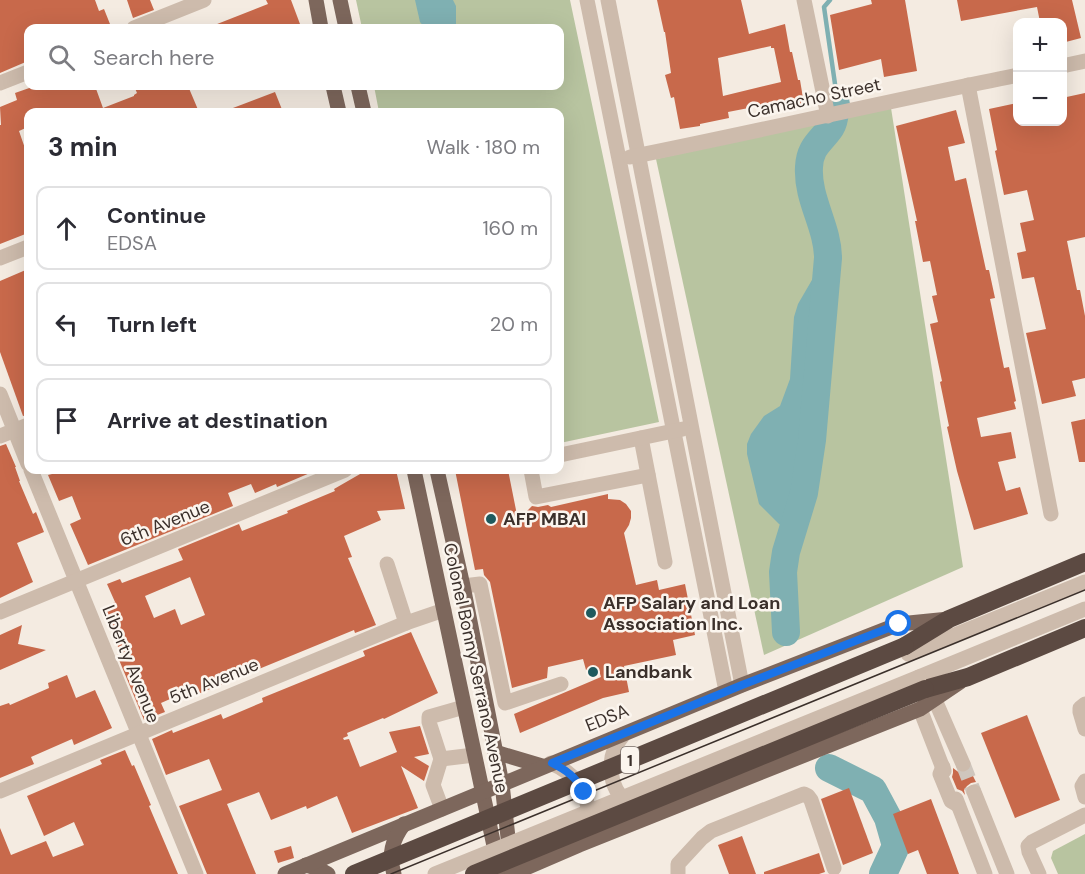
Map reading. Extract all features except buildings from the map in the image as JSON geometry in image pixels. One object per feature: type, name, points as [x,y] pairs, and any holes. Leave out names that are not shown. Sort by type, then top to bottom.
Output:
[{"type":"highway","name":"EDSA","points":[[354,874],[906,650],[949,619],[1085,562]]},
{"type":"highway","points":[[474,874],[927,689],[968,677],[1085,628]]},
{"type":"main road","points":[[316,0],[320,24]]},
{"type":"main road","points":[[339,0],[345,24]]},
{"type":"main road","points":[[334,90],[338,108]]},
{"type":"main road","points":[[359,90],[363,108]]},
{"type":"main road","name":"Colonel Bonny Serrano Avenue","points":[[415,474],[500,874]]},
{"type":"main road","name":"Colonel Bonny Serrano Avenue","points":[[438,474],[463,586],[502,784],[512,874]]},
{"type":"main road","name":"EDSA","points":[[285,874],[726,691],[899,624],[949,619]]},
{"type":"main road","points":[[512,874],[920,709],[927,689]]},
{"type":"main road","points":[[495,753],[547,765]]},
{"type":"main road","points":[[394,874],[392,850],[396,836],[404,824]]},
{"type":"main road","points":[[306,865],[328,874]]},
{"type":"street","points":[[144,24],[204,0]]},
{"type":"street","points":[[587,0],[726,691]]},
{"type":"street","points":[[608,0],[742,685]]},
{"type":"street","points":[[804,0],[834,114]]},
{"type":"street","points":[[1067,65],[1085,61]]},
{"type":"street","points":[[0,83],[24,74]]},
{"type":"street","name":"Camacho Street","points":[[620,159],[941,89],[1013,76]]},
{"type":"street","points":[[968,85],[1051,514]]},
{"type":"street","points":[[0,258],[24,249]]},
{"type":"street","points":[[0,394],[22,428],[0,436]]},
{"type":"street","points":[[564,454],[692,427]]},
{"type":"street","points":[[641,438],[665,562]]},
{"type":"street","name":"Liberty Avenue","points":[[33,474],[196,874]]},
{"type":"street","name":"6th Avenue","points":[[0,612],[335,474]]},
{"type":"street","points":[[532,474],[536,497],[648,475]]},
{"type":"street","points":[[387,564],[406,623]]},
{"type":"street","points":[[374,874],[906,650],[1085,582]]},
{"type":"street","points":[[463,586],[480,584],[505,703],[561,684]]},
{"type":"street","points":[[435,874],[927,689],[1085,609]]},
{"type":"street","name":"5th Avenue","points":[[0,791],[406,623],[444,610]]},
{"type":"street","points":[[927,689],[961,759],[942,766]]},
{"type":"street","points":[[1085,704],[1080,708],[1080,712],[1085,729]]},
{"type":"street","points":[[442,809],[433,785],[441,759],[429,717],[464,707]]},
{"type":"street","points":[[920,709],[942,766],[940,774],[951,801],[957,802],[985,874]]},
{"type":"street","points":[[624,734],[614,748],[611,759],[611,777],[615,789],[632,808],[657,815]]},
{"type":"street","points":[[441,759],[474,754]]},
{"type":"street","points":[[547,765],[571,774],[586,797],[588,824],[579,845]]},
{"type":"street","points":[[1085,781],[1082,786],[1085,797]]},
{"type":"street","points":[[974,792],[1006,874]]},
{"type":"street","points":[[678,874],[678,864],[711,831],[804,794],[811,800],[834,868]]},
{"type":"street","points":[[1039,874],[1028,846],[1085,815]]},
{"type":"street","points":[[973,842],[991,835]]},
{"type":"green space","points":[[356,0],[570,0],[659,422],[564,442],[564,108],[378,108],[375,90],[564,90],[564,24],[361,24]]},
{"type":"green space","points":[[891,108],[963,567],[764,655],[656,159]]},
{"type":"green space","points":[[1085,834],[1085,874],[1058,874],[1051,858],[1053,851]]},
{"type":"water","points":[[415,0],[453,0],[456,6],[456,24],[422,24]]},
{"type":"water","points":[[824,264],[808,443],[799,500],[792,524],[786,528],[759,504],[747,454],[747,444],[764,416],[780,406],[790,379],[794,317],[798,304],[816,273]]},
{"type":"waterway","points":[[830,0],[824,7],[836,104]]},
{"type":"waterway","points":[[786,632],[783,572],[786,552],[804,493],[812,440],[828,258],[825,235],[811,190],[809,167],[811,154],[832,125],[836,104]]},
{"type":"waterway","points":[[829,768],[873,790],[888,818],[896,846],[883,874]]},
{"type":"tunnel","points":[[963,764],[974,792]]},
{"type":"tram line","points":[[391,874],[1085,590]]},
{"type":"place","name":"AFP MBAI","points":[[491,519]]},
{"type":"place","name":"AFP Salary and Loan Association Inc.","points":[[591,613]]},
{"type":"place","name":"Landbank","points":[[593,672]]},
{"type":"route","points":[[584,792],[571,774],[552,763],[899,624]]}]
